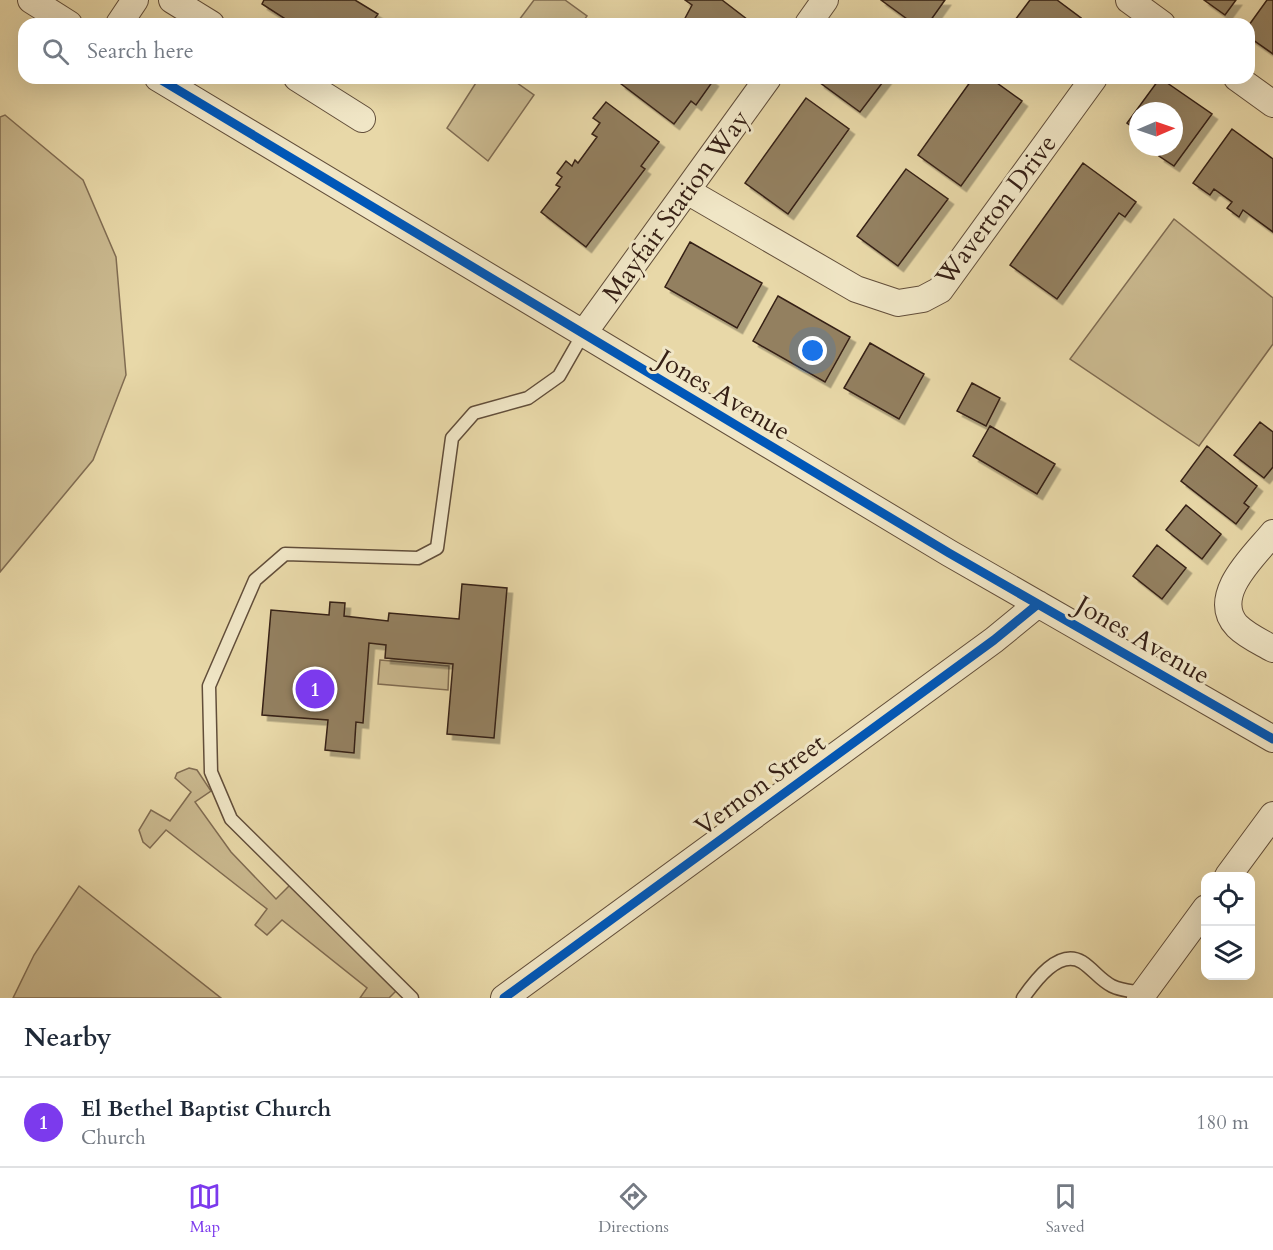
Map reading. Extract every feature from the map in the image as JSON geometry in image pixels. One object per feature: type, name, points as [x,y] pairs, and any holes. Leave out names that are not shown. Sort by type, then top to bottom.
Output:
[{"type":"street","points":[[31,0],[60,18]]},
{"type":"street","points":[[123,18],[135,0]]},
{"type":"street","points":[[172,0],[201,18]]},
{"type":"street","points":[[812,18],[825,0]]},
{"type":"street","name":"Jones Avenue","points":[[168,84],[1038,604],[1273,739]]},
{"type":"street","points":[[307,84],[362,119]]},
{"type":"street","name":"Mayfair Station Way","points":[[583,334],[764,84]]},
{"type":"street","name":"Waverton Drive","points":[[687,190],[856,289],[898,303],[923,299],[940,290],[1090,84]]},
{"type":"street","points":[[1245,84],[1273,104]]},
{"type":"street","points":[[1273,533],[1235,581],[1230,594],[1229,611],[1236,625],[1273,649]]},
{"type":"street","name":"Vernon Street","points":[[504,998],[994,640],[1038,604]]},
{"type":"street","points":[[1231,872],[1273,815]]},
{"type":"street","points":[[1142,995],[1201,915]]},
{"type":"lane","points":[[412,998],[231,819],[211,772],[209,686],[255,580],[285,554],[418,558],[437,548],[452,438],[474,413],[528,398],[559,376],[583,334]]},
{"type":"lane","points":[[1023,998],[1057,962],[1070,958],[1084,963],[1111,985],[1142,995]]},
{"type":"shaded area","points":[[534,0],[565,0],[587,16],[586,18],[520,18]]},
{"type":"shaded area","points":[[475,84],[518,84],[534,95],[488,161],[447,128]]},
{"type":"shaded area","points":[[5,115],[83,180],[116,257],[126,375],[93,460],[0,572],[0,117]]},
{"type":"shaded area","points":[[1174,219],[1273,298],[1273,344],[1199,446],[1070,359]]},
{"type":"shaded area","points":[[380,660],[449,666],[448,690],[378,684]]},
{"type":"shaded area","points":[[189,768],[197,770],[211,791],[195,802],[231,852],[276,899],[290,885],[396,985],[396,991],[389,998],[360,998],[367,988],[282,920],[267,935],[255,925],[267,909],[166,830],[150,848],[143,842],[139,830],[151,810],[170,821],[191,792],[175,778],[177,773]]},
{"type":"shaded area","points":[[79,886],[221,998],[13,998],[34,955]]},
{"type":"building","points":[[264,0],[355,0],[378,14],[375,18],[284,18],[262,4]]},
{"type":"building","points":[[685,0],[722,0],[745,18],[685,18],[692,5]]},
{"type":"building","points":[[881,0],[945,0],[932,18],[906,18]]},
{"type":"building","points":[[1030,0],[1057,0],[1081,18],[1016,18]]},
{"type":"building","points":[[1204,0],[1236,0],[1225,15]]},
{"type":"building","points":[[1267,0],[1273,0],[1273,54],[1255,41],[1254,18]]},
{"type":"building","points":[[621,84],[711,84],[696,105],[691,101],[674,124]]},
{"type":"building","points":[[822,84],[881,84],[860,112]]},
{"type":"building","points":[[969,84],[998,84],[1022,101],[961,186],[918,155]]},
{"type":"building","points":[[1156,84],[1169,84],[1212,114],[1183,154],[1183,102],[1142,102]]},
{"type":"building","points":[[806,98],[849,129],[788,214],[745,183]]},
{"type":"building","points":[[606,102],[659,142],[641,166],[645,169],[586,247],[541,212],[560,187],[556,185],[562,177],[557,173],[566,161],[572,166],[575,160],[578,163],[597,137],[592,134],[600,123],[593,118]]},
{"type":"building","points":[[1232,129],[1273,159],[1273,232],[1243,210],[1239,217],[1227,208],[1232,202],[1214,189],[1210,195],[1193,183]]},
{"type":"building","points":[[1159,156],[1181,156],[1174,166]]},
{"type":"building","points":[[1083,163],[1136,202],[1125,217],[1119,213],[1057,299],[1010,265]]},
{"type":"building","points":[[906,169],[948,199],[898,266],[857,236]]},
{"type":"building","points":[[690,242],[762,283],[737,328],[665,287]]},
{"type":"building","points":[[778,296],[850,337],[825,382],[753,341]]},
{"type":"building","points":[[870,343],[924,374],[899,419],[844,388]]},
{"type":"building","points":[[972,383],[1000,398],[986,426],[957,411]]},
{"type":"building","points":[[1260,422],[1273,432],[1273,467],[1264,478],[1234,455]]},
{"type":"building","points":[[990,426],[1055,464],[1037,494],[973,456]]},
{"type":"building","points":[[1207,446],[1257,486],[1244,503],[1249,507],[1236,524],[1181,481]]},
{"type":"building","points":[[1186,505],[1221,534],[1202,559],[1166,530]]},
{"type":"building","points":[[1157,545],[1186,568],[1162,599],[1133,576]]},
{"type":"building","points":[[462,584],[507,588],[494,738],[447,734],[453,664],[385,658],[386,645],[369,643],[363,723],[356,722],[354,753],[325,750],[328,720],[262,715],[271,610],[329,615],[330,602],[345,603],[344,616],[388,621],[389,613],[459,619]]},
{"type":"cycle path","points":[[168,84],[949,553],[1273,739]]},
{"type":"cycle path","points":[[504,998],[994,640],[1038,604]]},
{"type":"place","name":"El Bethel Baptist Church","points":[[315,689]]}]
